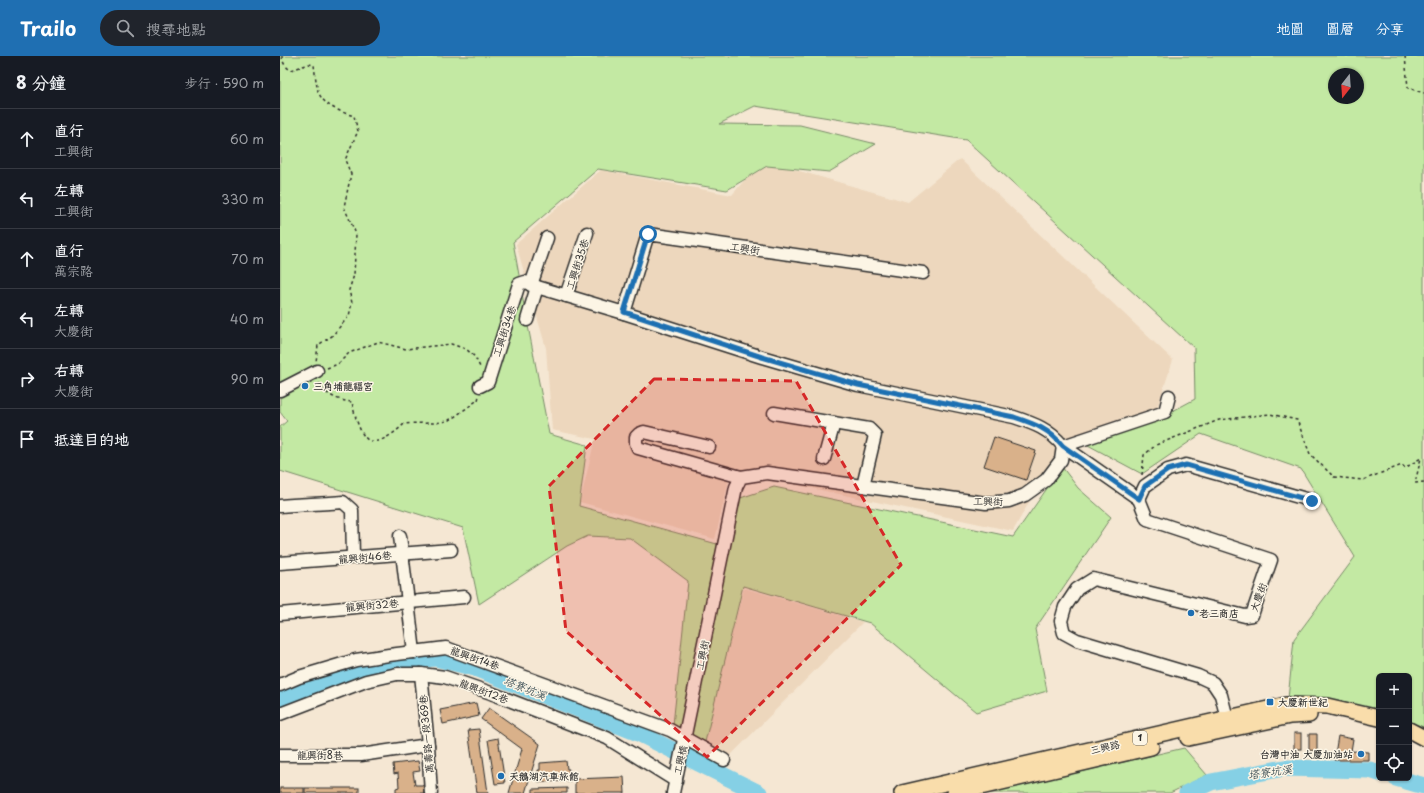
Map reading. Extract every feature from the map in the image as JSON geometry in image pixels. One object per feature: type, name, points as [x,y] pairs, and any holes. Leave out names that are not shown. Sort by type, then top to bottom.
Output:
[{"type":"main road","name":"三興路","points":[[955,793],[1228,723],[1286,705],[1327,706],[1376,717]]},
{"type":"main road","name":"三興路","points":[[902,793],[1228,723],[1290,716],[1324,715],[1346,719],[1376,728]]},
{"type":"main road","points":[[1412,732],[1424,738]]},
{"type":"main road","points":[[1412,741],[1424,747]]},
{"type":"street","name":"工興街35巷","points":[[566,296],[587,233]]},
{"type":"street","name":"工興街","points":[[624,312],[648,234],[923,273]]},
{"type":"street","points":[[527,320],[534,286],[547,238]]},
{"type":"street","name":"工興街34巷","points":[[480,386],[488,382],[519,284],[525,282],[534,286]]},
{"type":"street","points":[[534,286],[624,312],[762,357],[858,385],[1014,417],[1035,424],[1054,436],[1063,446],[1134,495],[1168,470],[1186,465],[1312,501]]},
{"type":"street","points":[[280,390],[316,372]]},
{"type":"street","points":[[1063,446],[1165,412],[1169,396]]},
{"type":"street","points":[[774,413],[869,429],[874,435],[863,486]]},
{"type":"street","points":[[824,459],[834,423]]},
{"type":"street","points":[[710,447],[644,432],[636,437],[638,448],[742,477]]},
{"type":"street","name":"工興街","points":[[685,739],[736,487],[742,477],[767,473],[986,503],[1009,501],[1025,495],[1046,480],[1061,460],[1063,446]]},
{"type":"street","name":"大慶街","points":[[1134,495],[1147,519],[1271,560],[1252,614],[1245,616],[1093,579],[1077,590],[1065,607],[1061,620],[1064,633],[1077,640],[1198,676],[1213,683],[1221,695],[1228,723]]},
{"type":"street","points":[[280,506],[304,503],[325,504],[343,502],[352,510],[353,558]]},
{"type":"street","points":[[400,536],[414,652]]},
{"type":"street","name":"龍興街46巷","points":[[280,563],[451,550]]},
{"type":"street","name":"龍興街32巷","points":[[280,614],[464,597]]},
{"type":"street","name":"龍興街14巷","points":[[280,685],[299,677],[356,660],[446,648],[670,730],[724,760]]},
{"type":"street","name":"龍興街12巷","points":[[280,714],[366,681],[397,674],[420,674],[445,677],[491,693],[607,738],[676,781]]},
{"type":"street","name":"萬壽路一段369巷","points":[[420,674],[428,745],[431,793]]},
{"type":"street","name":"工興橋","points":[[676,781],[685,739]]},
{"type":"street","name":"龍興街8巷","points":[[280,755],[361,755],[428,745]]},
{"type":"street","points":[[673,793],[676,781]]},
{"type":"path","points":[[282,56],[282,60],[288,69],[291,70],[309,64],[314,65],[319,92],[328,105],[341,112],[354,116],[358,131],[345,160],[351,174],[344,207],[356,234],[354,275],[349,290],[352,303],[349,316],[332,336],[318,345],[316,372],[320,386],[331,396],[341,401],[352,402],[354,416],[363,434],[368,440],[373,441],[385,439],[396,432],[404,424],[449,420],[478,400],[482,372],[475,358],[466,349],[452,344],[406,349],[378,342],[349,352],[338,364],[316,372]]},
{"type":"path","points":[[1405,56],[1408,88],[1424,93]]},
{"type":"path","points":[[1134,495],[1142,474],[1144,455],[1156,445],[1219,420],[1270,414],[1297,420],[1310,454],[1334,477],[1363,480],[1402,466],[1405,468],[1421,458],[1415,483],[1424,482]]},
{"type":"highlighted area","points":[[654,379],[796,381],[901,565],[707,757],[566,631],[549,486]]},
{"type":"shaded area","points":[[960,159],[1173,360],[1151,426],[1057,452],[1013,531],[731,471],[715,539],[580,502],[595,439],[552,430],[546,348],[516,244],[601,170],[732,195],[761,160],[908,202]]},
{"type":"shaded area","points":[[744,588],[863,622],[728,758],[701,743]]},
{"type":"green space","points":[[280,56],[1424,56],[1424,727],[1412,723],[1412,673],[1376,673],[1376,713],[1288,699],[1294,639],[1355,557],[1301,469],[1201,434],[1142,474],[1086,444],[1156,420],[1195,399],[1194,348],[966,140],[755,106],[719,124],[800,125],[876,144],[829,172],[767,166],[727,190],[598,169],[513,242],[521,286],[524,286],[522,295],[549,434],[587,445],[579,506],[717,544],[728,502],[774,487],[1013,537],[1062,467],[1078,488],[1111,517],[1035,629],[1047,691],[976,712],[870,623],[743,586],[705,742],[673,725],[688,581],[630,538],[588,536],[567,546],[479,604],[463,528],[280,471],[280,427],[287,421],[280,412]]},
{"type":"green space","points":[[1184,748],[1207,775],[1170,793],[989,793]]},
{"type":"building","points":[[994,437],[1036,451],[1026,480],[984,466]]},
{"type":"building","points":[[476,703],[479,716],[443,724],[440,710]]},
{"type":"building","points":[[489,708],[540,744],[525,793],[509,793],[522,749],[481,719]]},
{"type":"building","points":[[479,729],[488,793],[477,793],[468,730]]},
{"type":"building","points":[[1294,733],[1301,733],[1301,749],[1294,749]]},
{"type":"building","points":[[1309,734],[1317,734],[1317,751],[1309,750]]},
{"type":"building","points":[[1338,736],[1353,739],[1351,751],[1368,752],[1368,760],[1334,760]]},
{"type":"building","points":[[498,738],[505,783],[495,784],[488,740]]},
{"type":"building","points":[[418,761],[420,771],[413,772],[415,785],[423,785],[424,793],[396,793],[396,788],[399,787],[398,773],[394,774],[393,764]]},
{"type":"building","points":[[566,761],[567,769],[569,769],[570,781],[539,782],[538,770],[540,770],[540,763]]},
{"type":"building","points":[[624,777],[625,793],[575,793],[575,779]]},
{"type":"building","points":[[280,788],[304,788],[304,793],[280,793]]},
{"type":"building","points":[[305,788],[359,788],[359,793],[305,793]]},
{"type":"building","points":[[567,788],[567,793],[533,793],[533,789]]},
{"type":"waterway","name":"塔寮坑溪","points":[[280,699],[336,678],[392,661],[436,658],[475,668],[636,732],[759,793]]},
{"type":"waterway","name":"塔寮坑溪","points":[[1187,793],[1211,782],[1284,768],[1370,770],[1376,772]]},
{"type":"waterway","name":"塔寮坑溪","points":[[1406,781],[1424,786]]},
{"type":"place","name":"三角埔龍福宮","points":[[305,386]]},
{"type":"place","name":"老三商店","points":[[1191,613]]},
{"type":"place","name":"大慶新世紀","points":[[1270,702]]},
{"type":"place","name":"台灣中油 大慶加油站","points":[[1361,754]]},
{"type":"place","name":"天鵝湖汽車旅館","points":[[501,776]]},
{"type":"route","points":[[648,234],[624,312],[762,357],[858,385],[1014,417],[1035,424],[1054,436],[1063,446],[1139,499],[1145,486],[1168,470],[1186,465],[1312,501]]}]
